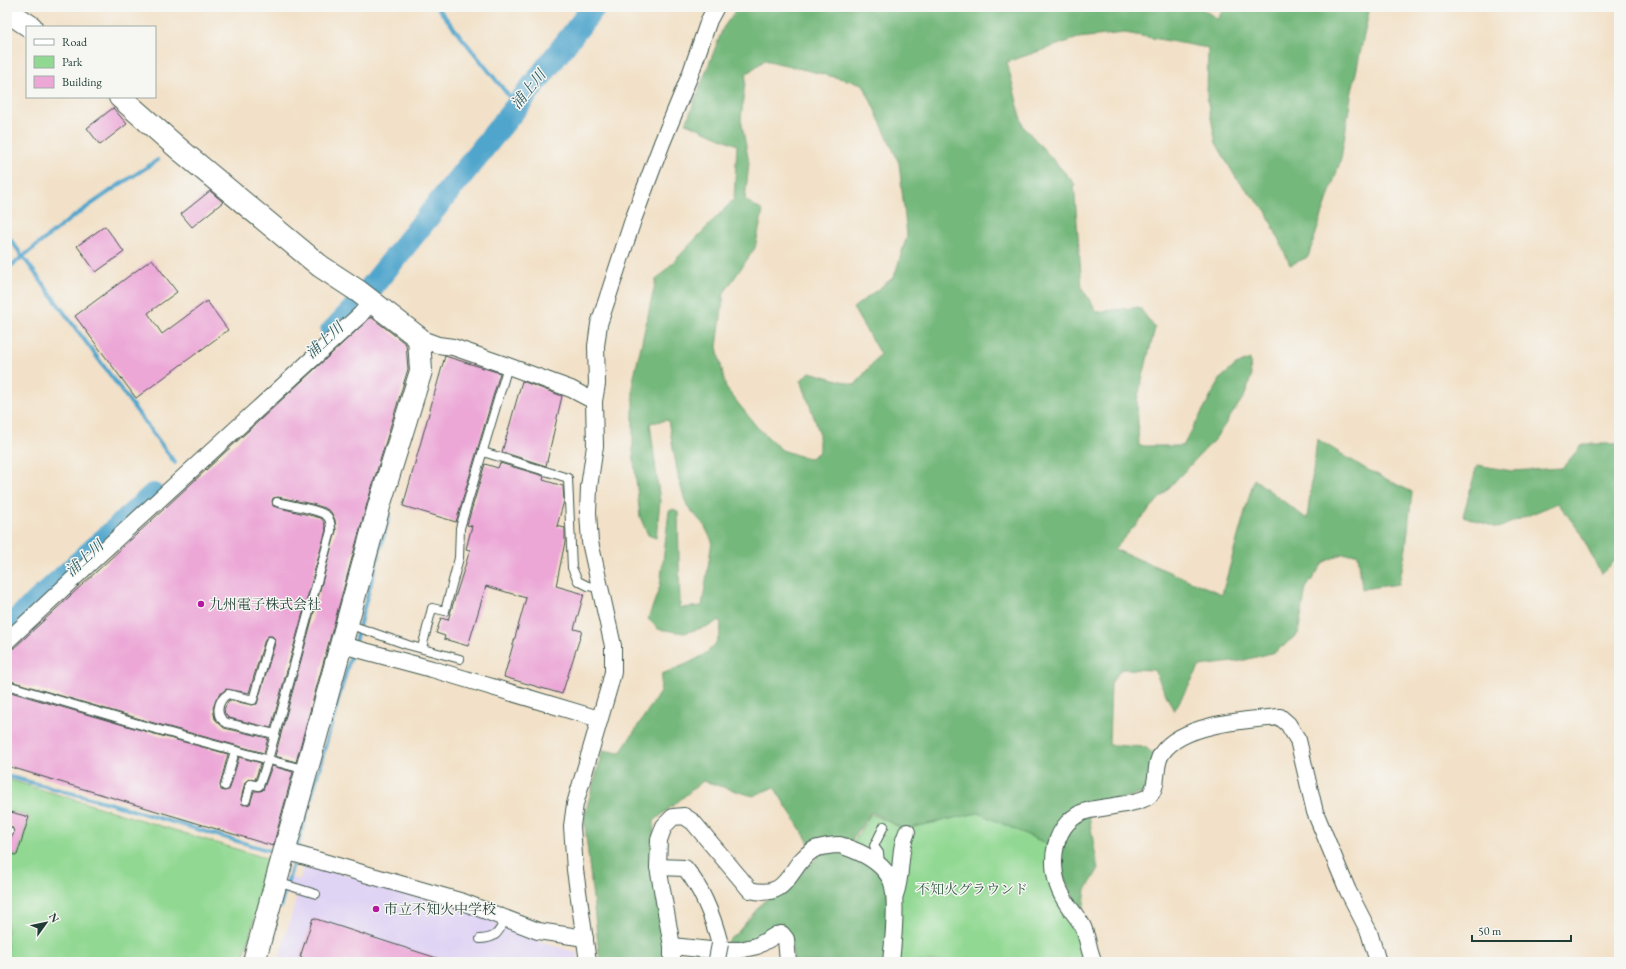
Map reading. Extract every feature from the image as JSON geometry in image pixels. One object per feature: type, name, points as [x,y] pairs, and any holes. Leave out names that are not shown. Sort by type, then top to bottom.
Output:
[{"type":"street","points":[[588,962],[575,870],[572,826],[575,804],[610,684],[614,659],[613,646],[590,542],[588,514],[589,487],[595,446],[594,401],[597,384],[596,346],[599,324],[633,220],[690,75],[709,20],[716,7]]},
{"type":"street","points":[[7,11],[30,26]]},
{"type":"street","points":[[121,98],[179,149],[320,266],[366,297],[419,338],[438,345],[454,347],[508,366],[571,389],[594,401]]},
{"type":"street","points":[[7,641],[360,315],[366,297]]},
{"type":"street","points":[[254,962],[284,884],[293,853],[307,770],[355,626],[380,504],[421,370],[419,338]]},
{"type":"street","points":[[349,647],[440,671],[599,719]]},
{"type":"street","points":[[1094,962],[1081,924],[1063,898],[1056,880],[1054,850],[1057,837],[1066,825],[1078,815],[1089,810],[1137,801],[1149,795],[1153,789],[1161,753],[1168,746],[1184,736],[1202,729],[1226,723],[1280,717],[1288,724],[1298,740],[1315,812],[1348,891],[1369,932],[1378,962]]},
{"type":"street","points":[[672,962],[672,946],[658,867],[660,840],[664,826],[673,817],[684,816],[693,822],[750,890],[755,892],[760,893],[776,890],[788,880],[802,859],[814,849],[840,845],[862,853],[880,864],[891,881],[894,898],[891,962]]},
{"type":"street","points":[[894,898],[901,870],[903,840],[907,832]]},
{"type":"street","points":[[293,853],[463,902],[538,931],[585,938]]},
{"type":"street","points":[[658,867],[685,868],[689,873],[708,905],[715,924],[718,955]]},
{"type":"street","points":[[672,946],[710,950],[740,950],[756,946],[776,935],[782,934],[787,943],[788,962]]},
{"type":"lane","points":[[422,648],[432,608],[445,611],[459,558],[460,528],[508,366]]},
{"type":"lane","points":[[483,452],[568,478],[572,568],[578,582],[599,588]]},
{"type":"lane","points":[[246,800],[250,784],[259,786],[268,760],[324,562],[331,531],[331,523],[327,516],[319,512],[277,502]]},
{"type":"lane","points":[[355,626],[460,659]]},
{"type":"lane","points":[[270,641],[253,700],[228,694],[222,697],[218,708],[218,716],[227,724],[275,734]]},
{"type":"lane","points":[[7,685],[152,728],[307,770]]},
{"type":"lane","points":[[225,786],[236,751]]},
{"type":"lane","points":[[880,864],[880,853],[874,846],[884,826]]},
{"type":"lane","points":[[284,884],[316,894]]},
{"type":"lane","points":[[480,939],[492,938],[499,932],[506,918]]},
{"type":"shaded area","name":"市立不知火中学校","points":[[303,866],[340,873],[488,918],[528,937],[577,953],[579,962],[278,962],[297,896],[281,892],[286,876],[300,880]]},
{"type":"green space","points":[[738,7],[1199,7],[1218,19],[1224,7],[1370,7],[1351,96],[1341,159],[1308,257],[1290,265],[1266,211],[1236,178],[1216,143],[1207,98],[1208,48],[1125,33],[1078,38],[1007,62],[1023,126],[1074,183],[1082,288],[1097,312],[1139,307],[1155,328],[1137,400],[1139,446],[1183,446],[1221,378],[1236,365],[1250,359],[1251,377],[1245,395],[1215,439],[1114,549],[1222,594],[1254,479],[1307,519],[1317,439],[1366,469],[1412,492],[1406,548],[1399,584],[1362,589],[1358,554],[1342,554],[1324,562],[1306,588],[1298,634],[1275,652],[1241,661],[1200,666],[1174,711],[1154,670],[1121,669],[1111,683],[1109,745],[1145,747],[1154,754],[1144,793],[1089,807],[1098,870],[1086,890],[1082,918],[1050,845],[978,813],[904,829],[871,812],[852,840],[849,851],[862,855],[886,881],[888,904],[885,962],[794,962],[788,931],[748,945],[726,942],[738,932],[763,902],[780,892],[818,857],[774,787],[753,796],[703,781],[654,821],[652,871],[669,961],[600,962],[584,817],[603,750],[620,753],[660,692],[662,674],[702,656],[711,649],[717,641],[720,631],[720,620],[709,626],[684,633],[658,629],[648,619],[660,586],[669,511],[674,509],[678,512],[680,608],[702,606],[712,541],[704,525],[687,506],[679,481],[668,420],[650,423],[660,502],[656,538],[648,535],[640,517],[633,451],[633,381],[656,280],[734,199],[737,145],[686,123],[723,28]],"holes":[[[765,60],[863,84],[899,163],[907,236],[894,277],[853,308],[880,354],[855,385],[810,372],[801,380],[819,432],[819,452],[809,459],[782,450],[757,427],[726,388],[717,347],[724,293],[755,248],[763,211],[745,200],[749,163],[741,119],[746,74]]]},
{"type":"green space","points":[[1583,444],[1619,444],[1619,557],[1601,574],[1580,532],[1558,503],[1498,528],[1463,516],[1477,465],[1512,471],[1562,468]]},
{"type":"green space","points":[[7,779],[272,860],[242,962],[7,962],[7,854],[17,855],[29,817],[7,811]]},
{"type":"green space","name":"不知火グラウンド","points":[[978,812],[1050,845],[1089,962],[897,962],[852,844],[871,814],[904,829]]},
{"type":"building","points":[[113,108],[127,124],[100,145],[87,128]]},
{"type":"building","points":[[210,191],[223,202],[192,227],[181,214]]},
{"type":"building","points":[[105,226],[124,252],[96,272],[77,246]]},
{"type":"building","points":[[152,259],[177,292],[148,313],[162,334],[207,301],[228,330],[136,398],[75,316]]},
{"type":"building","name":"九州電子株式会社","points":[[371,317],[406,344],[408,369],[368,500],[296,762],[275,756],[336,531],[335,520],[331,512],[325,508],[312,504],[278,497],[273,498],[272,501],[273,506],[321,518],[324,522],[326,530],[271,728],[229,718],[225,714],[224,709],[229,700],[252,705],[257,704],[275,643],[275,639],[272,636],[268,636],[265,639],[249,693],[226,689],[217,697],[213,708],[215,719],[224,728],[268,738],[264,753],[7,680],[8,650],[14,648]]},
{"type":"building","points":[[445,356],[500,373],[456,522],[403,506]]},
{"type":"building","points":[[522,381],[562,396],[546,466],[502,452]]},
{"type":"building","points":[[500,463],[544,476],[543,480],[563,486],[564,501],[557,526],[565,528],[565,542],[556,586],[584,594],[574,629],[582,631],[562,694],[504,677],[526,598],[486,586],[468,646],[444,639],[445,636],[436,633],[441,618],[448,620],[470,550],[466,549],[472,526],[467,525],[485,464],[498,468]]},
{"type":"building","points":[[7,691],[228,754],[220,785],[221,790],[224,791],[229,790],[230,788],[239,757],[261,763],[255,780],[249,779],[245,782],[241,799],[242,804],[244,805],[250,804],[254,791],[263,790],[272,766],[293,772],[273,846],[7,766]]},
{"type":"building","points":[[7,811],[29,817],[17,855],[7,854],[7,838],[12,837],[14,832],[12,827],[7,826]]},
{"type":"building","points":[[313,918],[443,960],[442,962],[315,962],[300,957]]},
{"type":"waterway","points":[[437,7],[517,106]]},
{"type":"waterway","name":"浦上川","points":[[332,332],[353,310],[517,106],[594,7]]},
{"type":"waterway","points":[[7,269],[70,219],[158,160]]},
{"type":"waterway","points":[[7,235],[175,463]]},
{"type":"waterway","name":"浦上川","points":[[7,629],[153,495]]},
{"type":"waterway","points":[[354,645],[389,516]]},
{"type":"waterway","points":[[7,613],[13,623]]},
{"type":"waterway","points":[[296,851],[352,651]]},
{"type":"waterway","points":[[7,776],[105,802],[271,851]]},
{"type":"waterway","points":[[280,908],[295,857]]},
{"type":"place","name":"九州電子株式会社","points":[[201,604]]},
{"type":"place","name":"市立不知火中学校","points":[[376,909]]}]
